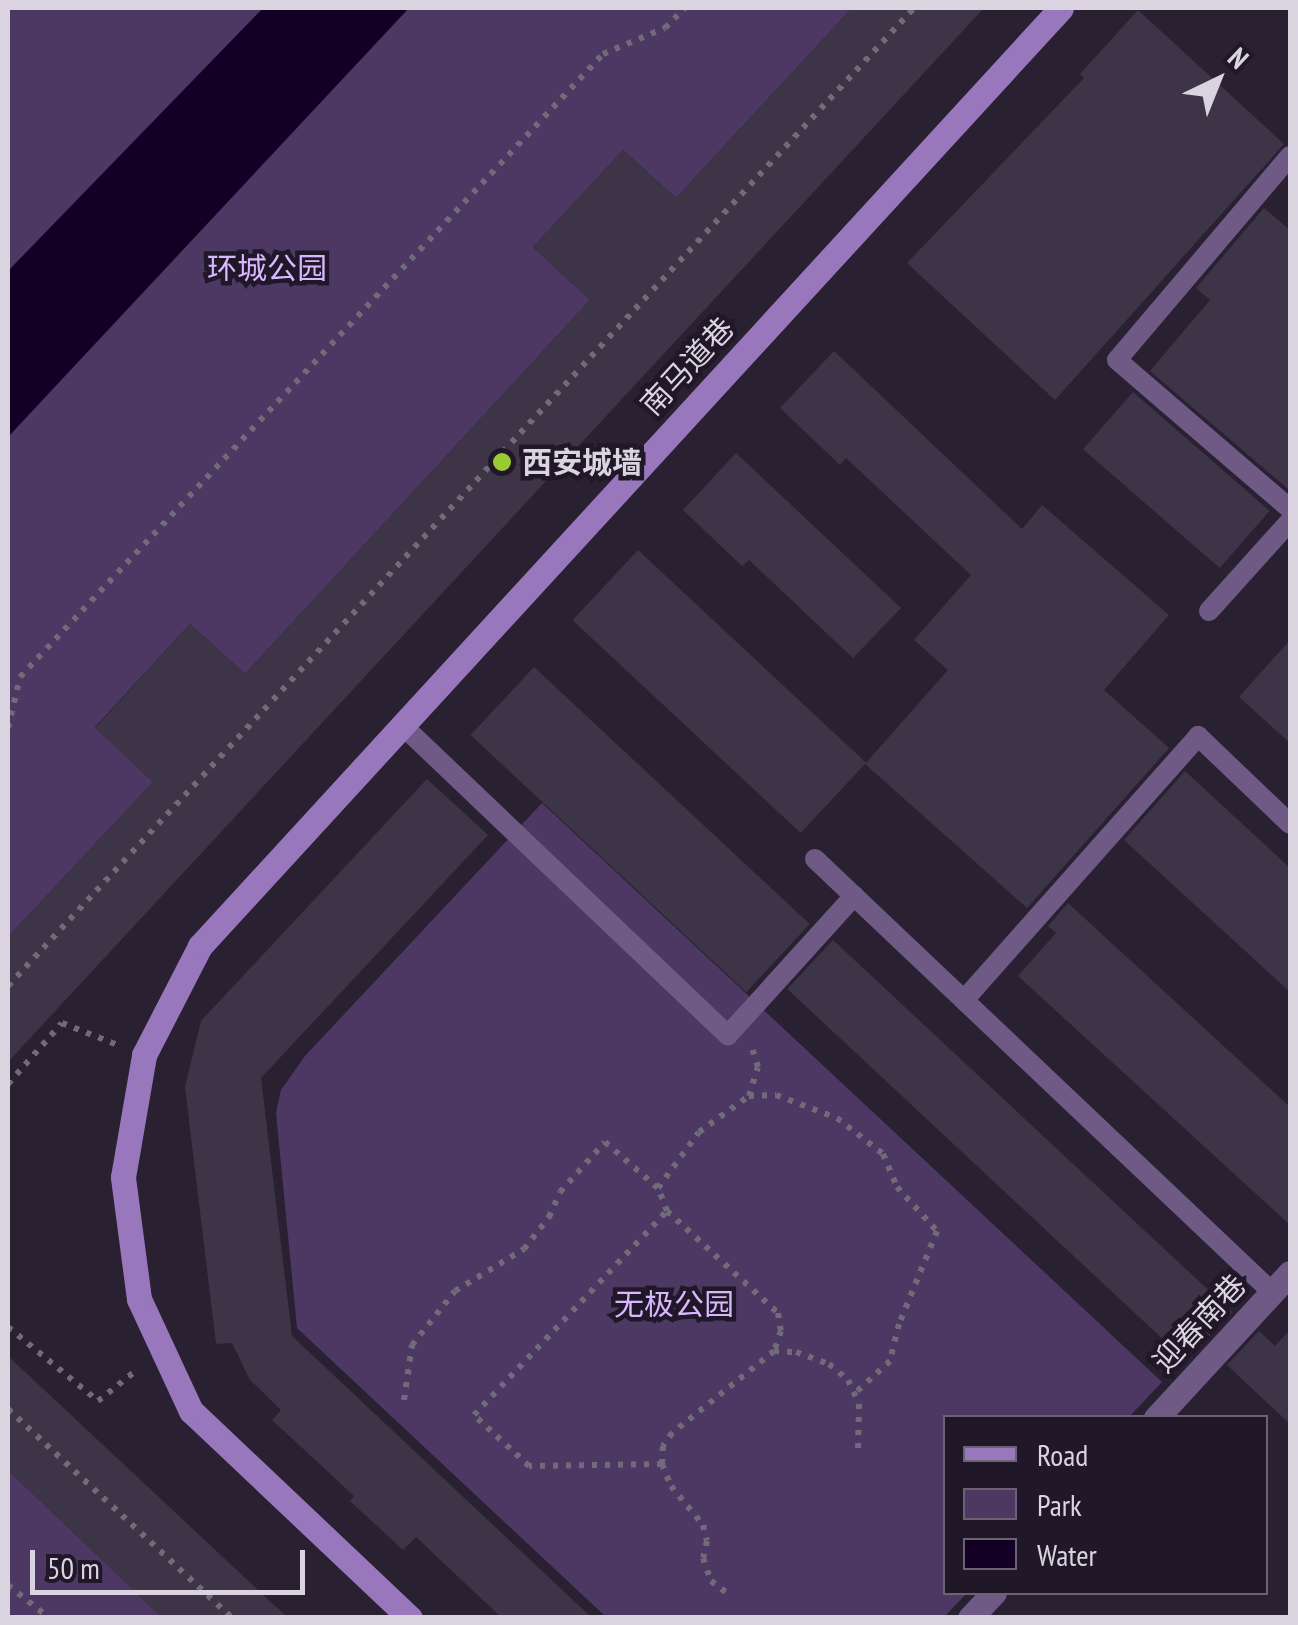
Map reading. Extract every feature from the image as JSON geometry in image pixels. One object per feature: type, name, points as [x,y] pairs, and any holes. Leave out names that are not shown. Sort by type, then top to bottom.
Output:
[{"type":"street","name":"南马道巷","points":[[410,1618],[191,1411],[139,1299],[123,1177],[144,1056],[200,946],[1061,8]]},
{"type":"street","name":"迎春南巷","points":[[1159,1415],[1290,1273]]},
{"type":"street","points":[[970,1618],[991,1595]]},
{"type":"lane","points":[[1290,156],[1117,360],[1290,509]]},
{"type":"lane","points":[[1208,611],[1290,521]]},
{"type":"lane","points":[[402,725],[728,1035],[854,896]]},
{"type":"lane","points":[[964,1000],[1198,736],[1290,824]]},
{"type":"lane","points":[[815,859],[1272,1292]]},
{"type":"path","points":[[8,728],[20,678],[602,54],[666,28],[685,8]]},
{"type":"path","points":[[8,986],[914,8]]},
{"type":"path","points":[[741,1020],[758,1066],[750,1096]]},
{"type":"path","points":[[8,1084],[62,1023],[144,1056]]},
{"type":"path","points":[[658,1188],[699,1132],[750,1096],[776,1094],[837,1118],[883,1154],[896,1188],[937,1231],[899,1324],[890,1361],[854,1394]]},
{"type":"path","points":[[404,1400],[412,1345],[455,1291],[524,1249],[549,1217],[560,1192],[605,1142],[658,1188],[666,1211],[778,1313],[781,1331],[774,1351],[672,1433],[663,1446],[662,1464],[671,1486],[703,1525],[711,1581],[728,1594]]},
{"type":"path","points":[[662,1464],[529,1466],[474,1415],[666,1211]]},
{"type":"path","points":[[8,1326],[98,1402],[163,1350]]},
{"type":"path","points":[[774,1351],[796,1352],[829,1364],[848,1380],[859,1404],[858,1450]]},
{"type":"path","points":[[8,1409],[232,1618]]},
{"type":"path","points":[[8,1585],[49,1618]]},
{"type":"green space","name":"环城公园","points":[[8,8],[852,8],[676,198],[623,150],[533,247],[590,300],[245,674],[190,624],[95,727],[153,782],[8,937]]},
{"type":"green space","name":"无极公园","points":[[542,803],[1162,1382],[1131,1415],[943,1415],[943,1595],[965,1595],[944,1617],[606,1617],[297,1328],[276,1113],[281,1090],[305,1056]]},
{"type":"green space","points":[[8,1470],[162,1617],[8,1617]]},
{"type":"water","points":[[263,8],[409,8],[8,437],[8,271]]},
{"type":"building","name":"西安城墙","points":[[852,8],[984,8],[8,1062],[8,937],[153,782],[95,728],[190,624],[245,674],[590,300],[533,247],[623,150],[676,198]]},
{"type":"building","points":[[1138,10],[1284,144],[1055,400],[907,263],[1084,78],[1080,74]]},
{"type":"building","points":[[1264,208],[1290,230],[1288,489],[1150,371],[1210,300],[1196,288]]},
{"type":"building","points":[[834,351],[1022,529],[1042,505],[1169,615],[1104,690],[1169,748],[1027,908],[865,764],[948,670],[914,640],[971,575],[846,458],[840,465],[780,408]]},
{"type":"building","points":[[1133,392],[1270,511],[1220,568],[1083,449]]},
{"type":"building","points":[[736,453],[901,608],[853,658],[749,560],[742,566],[683,510]]},
{"type":"building","points":[[638,550],[866,763],[801,833],[573,620]]},
{"type":"building","points":[[1290,640],[1290,743],[1239,697]]},
{"type":"building","points":[[534,667],[810,924],[746,992],[471,735]]},
{"type":"building","points":[[1185,771],[1290,868],[1290,992],[1124,840]]},
{"type":"building","points":[[427,779],[488,835],[261,1078],[292,1336],[592,1618],[502,1618],[416,1537],[403,1550],[350,1501],[354,1496],[272,1420],[281,1410],[250,1380],[232,1343],[216,1344],[185,1087],[201,1021]]},
{"type":"building","points":[[1068,903],[1290,1107],[1290,1225],[1018,976],[1056,933],[1048,926]]},
{"type":"building","points":[[833,940],[1232,1312],[1187,1361],[787,989]]},
{"type":"building","points":[[1290,1330],[1290,1424],[1227,1365],[1259,1331],[1275,1346]]},
{"type":"building","points":[[8,1356],[288,1618],[162,1618],[8,1470]]},
{"type":"place","name":"西安城墙","points":[[502,462]]}]
